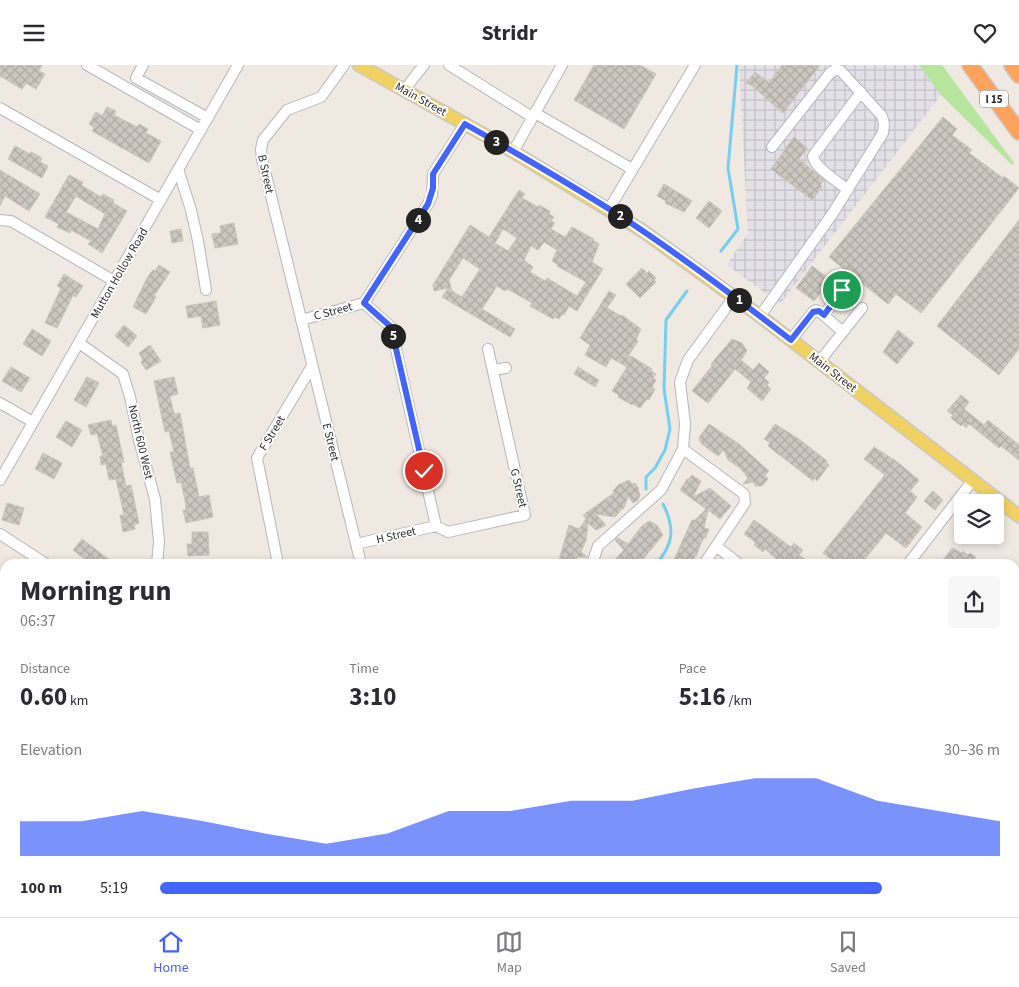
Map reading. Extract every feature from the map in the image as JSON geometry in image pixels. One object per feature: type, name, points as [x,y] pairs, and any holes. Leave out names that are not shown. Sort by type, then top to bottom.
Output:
[{"type":"highway","name":"I 15","points":[[970,65],[1019,132]]},
{"type":"highway","points":[[1012,65],[1019,75]]},
{"type":"main road","name":"Main Street","points":[[359,65],[465,124],[644,231],[760,316],[1019,516]]},
{"type":"street","points":[[86,65],[201,130]]},
{"type":"street","points":[[143,65],[136,78],[208,118]]},
{"type":"street","name":"Mutton Hollow Road","points":[[0,480],[238,65]]},
{"type":"street","name":"B Street","points":[[301,320],[261,149],[264,140],[287,110],[321,97],[344,65]]},
{"type":"street","points":[[404,90],[424,65]]},
{"type":"street","points":[[449,65],[632,169]]},
{"type":"street","points":[[513,152],[562,65]]},
{"type":"street","points":[[609,209],[695,65]]},
{"type":"street","points":[[760,316],[848,190],[883,133],[884,124],[882,116],[841,71],[836,69],[830,73],[772,147]]},
{"type":"street","points":[[848,190],[818,166],[813,156],[861,92]]},
{"type":"street","points":[[0,108],[161,200]]},
{"type":"street","points":[[436,526],[391,327],[364,303],[428,204],[433,188],[433,174],[465,124]]},
{"type":"street","points":[[178,169],[198,241],[206,291]]},
{"type":"street","points":[[0,220],[11,221],[114,281]]},
{"type":"street","points":[[824,315],[842,290]]},
{"type":"street","points":[[594,559],[598,546],[661,490],[683,449],[685,424],[680,382],[682,375],[688,360],[734,297]]},
{"type":"street","name":"C Street","points":[[301,320],[364,303]]},
{"type":"street","points":[[819,362],[862,308]]},
{"type":"street","points":[[791,340],[813,312],[819,311],[843,332]]},
{"type":"street","name":"E Street","points":[[301,320],[360,559]]},
{"type":"street","name":"North 600 West","points":[[79,343],[123,374],[155,499],[159,542],[157,559]]},
{"type":"street","name":"G Street","points":[[436,526],[448,531],[525,515],[488,349]]},
{"type":"street","name":"F Street","points":[[277,559],[257,458],[312,366]]},
{"type":"street","points":[[492,370],[506,368]]},
{"type":"street","points":[[0,403],[33,423]]},
{"type":"street","points":[[683,449],[744,494],[745,503],[707,559]]},
{"type":"street","points":[[912,559],[973,480]]},
{"type":"street","name":"H Street","points":[[356,544],[436,526]]},
{"type":"street","points":[[0,534],[38,559]]},
{"type":"street","points":[[716,546],[733,559]]},
{"type":"shaded area","points":[[739,65],[919,65],[941,95],[780,304],[727,265],[748,233]]},
{"type":"green space","points":[[919,65],[942,65],[1014,163],[1012,165],[941,95]]},
{"type":"building","points":[[0,65],[42,65],[39,71],[45,74],[36,89],[26,83],[22,89],[0,76]]},
{"type":"building","points":[[594,65],[640,65],[656,74],[624,129],[574,100]]},
{"type":"building","points":[[782,65],[820,65],[783,113],[751,85],[746,83],[755,72],[769,83]]},
{"type":"building","points":[[107,107],[116,111],[114,115],[137,127],[139,124],[148,129],[146,133],[161,141],[149,163],[92,131],[94,128],[89,124],[96,112],[102,116]]},
{"type":"building","points":[[943,117],[957,129],[952,135],[972,150],[969,153],[1019,188],[921,313],[896,294],[888,304],[829,257]]},
{"type":"building","points":[[794,137],[807,148],[799,159],[824,180],[820,185],[822,187],[812,200],[771,169]]},
{"type":"building","points":[[15,146],[42,158],[40,162],[48,166],[42,178],[8,159]]},
{"type":"building","points":[[0,170],[40,194],[29,211],[5,196],[0,206]]},
{"type":"building","points":[[69,175],[83,182],[81,185],[101,197],[103,194],[114,200],[113,203],[127,211],[102,253],[88,244],[91,241],[71,230],[70,233],[57,227],[59,224],[45,217]],"holes":[[[76,196],[105,214],[98,229],[66,212]]]},
{"type":"building","points":[[664,184],[692,201],[684,212],[665,203],[666,201],[657,196]]},
{"type":"building","points":[[519,190],[525,194],[522,198],[550,211],[549,214],[554,217],[551,221],[555,223],[551,229],[565,237],[572,227],[594,239],[599,244],[592,262],[603,269],[577,311],[569,306],[564,315],[562,314],[559,319],[555,317],[553,319],[530,306],[532,303],[511,291],[506,289],[505,291],[497,286],[482,309],[515,329],[510,337],[442,297],[448,288],[434,291],[433,285],[470,225],[489,237]],"holes":[[[503,229],[517,238],[508,251],[495,243]],[[544,242],[557,250],[552,261],[557,266],[586,282],[577,296],[547,278],[545,281],[530,272],[533,267],[524,260],[531,246],[538,250]],[[463,258],[480,269],[462,297],[452,291],[449,280]]]},
{"type":"building","points":[[709,201],[722,211],[709,228],[696,218]]},
{"type":"building","points":[[1019,220],[1019,349],[999,375],[937,326]]},
{"type":"building","points":[[234,223],[238,244],[215,248],[212,234],[221,233],[220,226]]},
{"type":"building","points":[[181,229],[183,241],[172,243],[170,231]]},
{"type":"building","points":[[159,265],[170,272],[154,296],[156,297],[146,314],[133,307],[147,278]]},
{"type":"building","points":[[812,266],[831,280],[814,301],[796,288]]},
{"type":"building","points":[[642,268],[647,273],[649,271],[656,278],[654,280],[656,282],[640,298],[626,284]]},
{"type":"building","points":[[64,274],[83,286],[76,297],[73,295],[57,328],[45,323],[61,288],[57,286]]},
{"type":"building","points":[[609,291],[616,295],[607,308],[622,315],[641,329],[636,340],[638,341],[627,358],[631,356],[652,369],[651,371],[656,374],[653,378],[656,380],[652,388],[655,389],[649,400],[647,399],[640,408],[618,397],[619,395],[612,391],[627,367],[611,358],[606,367],[585,355],[590,345],[580,338]]},
{"type":"building","points":[[216,301],[220,325],[203,328],[201,316],[188,318],[186,306]]},
{"type":"building","points":[[124,325],[137,336],[128,347],[115,336]]},
{"type":"building","points":[[32,329],[51,341],[42,356],[23,344]]},
{"type":"building","points":[[898,330],[914,343],[897,364],[883,352]]},
{"type":"building","points":[[732,339],[742,343],[747,351],[741,360],[753,370],[759,363],[769,372],[764,378],[769,382],[767,385],[771,389],[762,401],[747,388],[751,382],[735,369],[708,403],[692,391]]},
{"type":"building","points":[[150,345],[161,361],[146,370],[141,362],[143,360],[139,353]]},
{"type":"building","points":[[11,367],[30,378],[21,392],[2,381]]},
{"type":"building","points":[[578,367],[599,380],[595,387],[574,374]]},
{"type":"building","points":[[87,377],[99,383],[86,407],[74,400]]},
{"type":"building","points":[[174,377],[178,394],[170,396],[174,414],[180,413],[190,468],[193,468],[199,497],[209,495],[213,517],[186,523],[183,510],[186,510],[185,500],[181,482],[177,483],[170,452],[174,452],[169,431],[165,432],[154,381]]},
{"type":"building","points":[[961,395],[969,402],[964,409],[984,425],[988,420],[1019,445],[1019,460],[1001,446],[999,448],[969,424],[966,428],[951,418],[953,415],[947,411]]},
{"type":"building","points":[[111,420],[112,426],[116,425],[124,462],[121,462],[126,486],[131,485],[139,523],[134,525],[135,529],[123,532],[120,515],[124,515],[116,479],[109,480],[106,464],[101,465],[100,456],[103,456],[97,434],[91,435],[88,425]]},
{"type":"building","points":[[66,421],[82,430],[72,447],[56,437]]},
{"type":"building","points":[[709,424],[739,444],[769,471],[765,475],[768,479],[762,486],[755,486],[753,482],[743,484],[748,478],[740,468],[728,460],[724,450],[718,456],[703,445],[699,440],[700,436]]},
{"type":"building","points":[[775,424],[799,439],[827,461],[829,465],[817,481],[814,478],[813,481],[768,446],[770,443],[764,439]]},
{"type":"building","points":[[874,447],[896,461],[919,480],[910,491],[917,497],[905,513],[922,527],[906,548],[886,533],[865,559],[831,559],[823,553],[885,475],[864,459]]},
{"type":"building","points":[[43,453],[62,463],[54,479],[35,469]]},
{"type":"building","points":[[692,475],[701,481],[693,497],[710,488],[731,506],[720,519],[708,510],[704,528],[709,529],[694,559],[674,559],[692,520],[695,520],[706,509],[680,490],[687,479]]},
{"type":"building","points":[[629,480],[632,484],[635,483],[639,489],[640,495],[638,500],[633,503],[628,496],[624,508],[615,517],[596,514],[606,525],[596,530],[588,523],[586,540],[581,552],[587,557],[559,559],[569,525],[579,529],[586,519],[583,515],[614,493],[613,491],[618,485]]},
{"type":"building","points":[[933,491],[943,500],[935,510],[924,501]]},
{"type":"building","points":[[7,503],[24,508],[19,525],[2,520]]},
{"type":"building","points":[[754,520],[791,547],[794,543],[803,550],[799,555],[804,559],[776,559],[765,549],[763,552],[754,545],[754,541],[744,534]]},
{"type":"building","points":[[649,521],[657,525],[663,535],[643,559],[616,559],[624,550],[615,540],[618,538],[628,544],[642,526]]},
{"type":"building","points":[[192,532],[208,532],[209,555],[188,556],[187,544],[192,544]]},
{"type":"building","points":[[82,539],[108,559],[85,559],[73,550]]},
{"type":"building","points":[[952,548],[962,553],[963,551],[968,555],[970,553],[976,557],[974,559],[944,559]]},
{"type":"waterway","points":[[721,251],[738,229],[728,168],[737,65]]},
{"type":"waterway","points":[[646,489],[646,477],[655,468],[665,450],[670,429],[664,389],[666,320],[687,291]]},
{"type":"waterway","points":[[660,559],[666,550],[671,535],[671,528],[663,504]]},
{"type":"route","points":[[424,471],[391,327],[364,303],[428,204],[432,195],[433,174],[465,124],[644,231],[791,340],[813,312],[819,311],[824,315],[842,290]]}]
